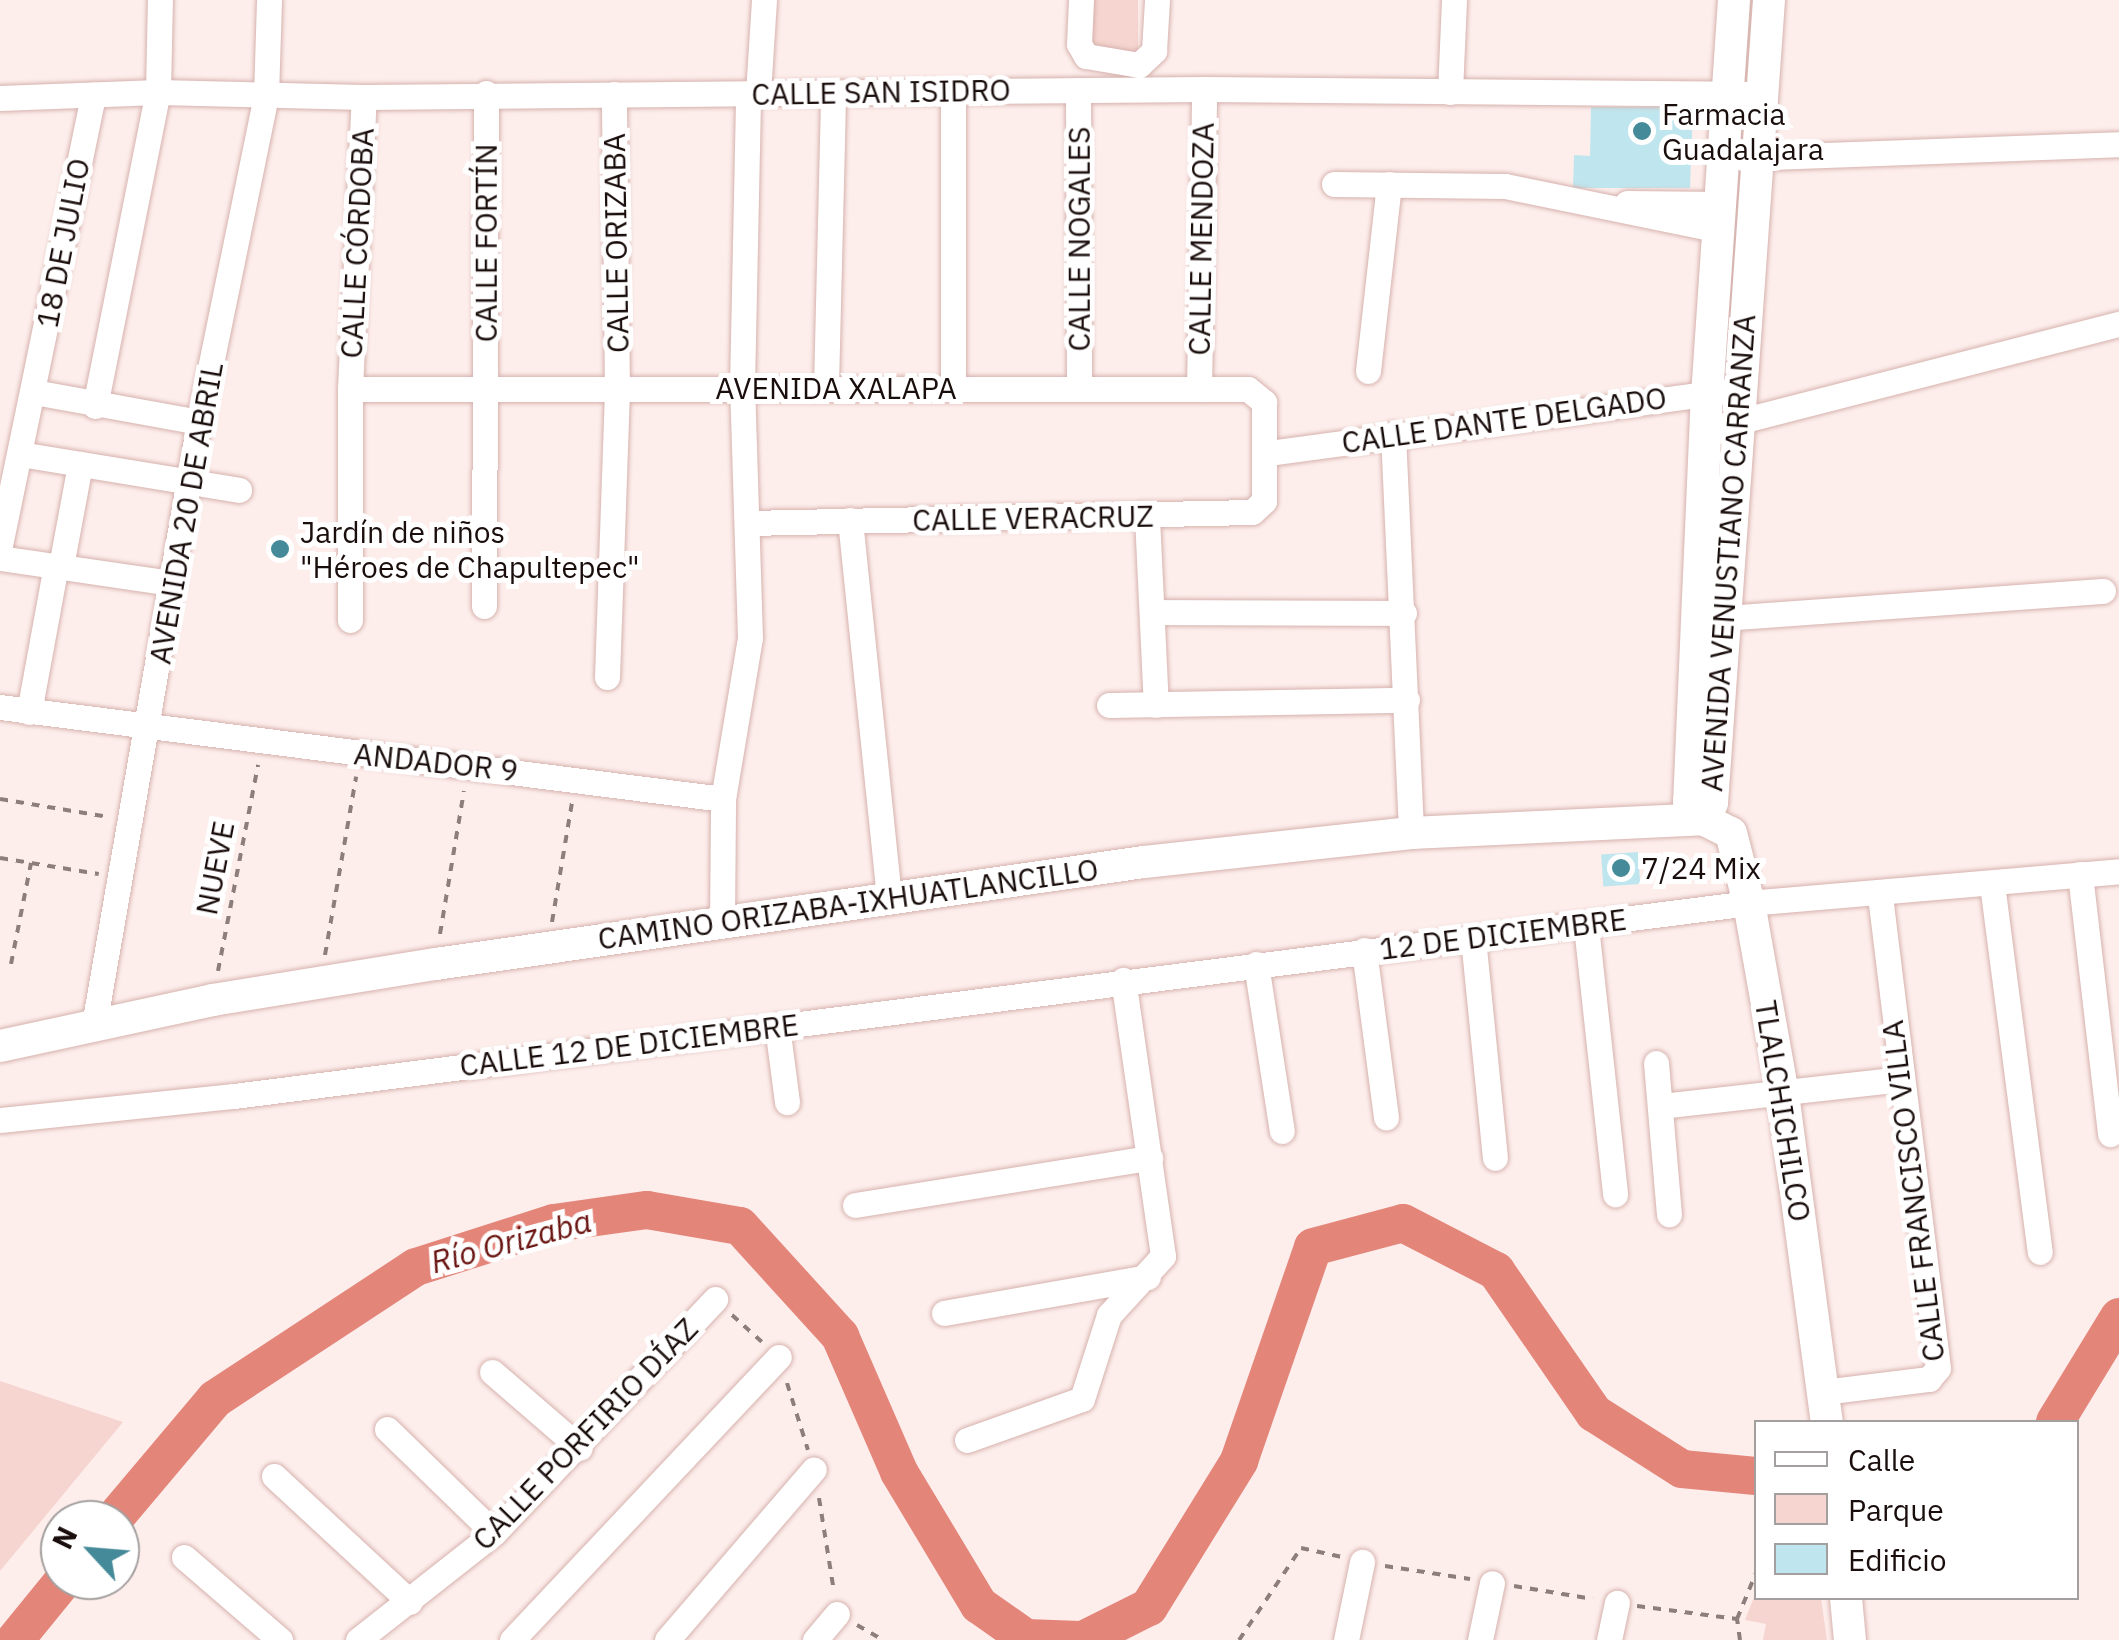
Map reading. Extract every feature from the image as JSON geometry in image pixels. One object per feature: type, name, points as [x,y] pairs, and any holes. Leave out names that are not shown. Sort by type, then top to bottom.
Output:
[{"type":"street","points":[[95,406],[158,92],[160,0]]},
{"type":"street","name":"AVENIDA 20 DE ABRIL","points":[[94,1025],[149,730],[199,422],[266,96],[268,0]]},
{"type":"street","points":[[722,923],[722,799],[748,670],[748,523],[742,387],[753,93],[764,0]]},
{"type":"street","points":[[1081,0],[1080,44],[1086,56],[1138,65],[1154,51],[1157,0]]},
{"type":"street","points":[[1450,92],[1454,0]]},
{"type":"street","name":"AVENIDA VENUSTIANO CARRANZA","points":[[1734,0],[1707,392],[1689,800],[1703,820],[1712,804],[1769,0]]},
{"type":"street","name":"CALLE SAN ISIDRO","points":[[0,98],[158,92],[364,97],[1204,89],[1762,94]]},
{"type":"street","name":"CALLE MENDOZA","points":[[1199,389],[1204,89]]},
{"type":"street","name":"CALLE NOGALES","points":[[1078,90],[1079,388]]},
{"type":"street","points":[[953,91],[953,388]]},
{"type":"street","points":[[826,386],[833,92]]},
{"type":"street","name":"CALLE FORTÍN","points":[[484,606],[486,93]]},
{"type":"street","name":"18 DE JULIO","points":[[0,545],[93,94]]},
{"type":"street","name":"CALLE ORIZABA","points":[[607,677],[617,392],[614,94]]},
{"type":"street","name":"CALLE CÓRDOBA","points":[[350,620],[350,389],[364,97]]},
{"type":"street","points":[[1723,157],[2119,144]]},
{"type":"street","points":[[1334,184],[1488,184],[1720,217]]},
{"type":"street","points":[[1368,371],[1389,184]]},
{"type":"street","points":[[1705,429],[2119,324]]},
{"type":"street","name":"AVENIDA XALAPA","points":[[350,389],[487,393],[826,386],[1199,389],[1259,394],[1268,453]]},
{"type":"street","name":"CALLE DANTE DELGADO","points":[[1268,453],[1740,390]]},
{"type":"street","points":[[34,392],[199,422]]},
{"type":"street","points":[[1394,434],[1411,833]]},
{"type":"street","name":"CALLE VERACRUZ","points":[[748,523],[1147,517],[1258,510],[1268,453]]},
{"type":"street","points":[[20,454],[238,490]]},
{"type":"street","points":[[28,712],[80,464]]},
{"type":"street","points":[[1147,517],[1156,704]]},
{"type":"street","points":[[850,520],[890,900]]},
{"type":"street","points":[[0,558],[172,582]]},
{"type":"street","points":[[1724,618],[2103,591]]},
{"type":"street","points":[[1153,612],[1404,612]]},
{"type":"street","points":[[1109,705],[1408,700]]},
{"type":"street","name":"ANDADOR 9","points":[[0,707],[261,745],[576,778],[722,799]]},
{"type":"street","name":"CAMINO ORIZABA-IXHUATLANCILLO","points":[[0,1046],[213,1000],[321,982],[1144,862],[1411,833],[1703,820]]},
{"type":"street","name":"TLALCHICHILCO","points":[[1703,820],[1731,833],[1749,903],[1783,1094],[1825,1407]]},
{"type":"street","name":"12 DE DICIEMBRE","points":[[1256,964],[1749,903],[2119,871]]},
{"type":"street","points":[[2080,874],[2110,1134]]},
{"type":"street","points":[[1992,884],[2040,1252]]},
{"type":"street","name":"CALLE FRANCISCO VILLA","points":[[1825,1407],[1929,1379],[1938,1368],[1880,894]]},
{"type":"street","points":[[1586,926],[1615,1194]]},
{"type":"street","points":[[1473,938],[1495,1158]]},
{"type":"street","points":[[1364,950],[1386,1118]]},
{"type":"street","points":[[1256,964],[1282,1131]]},
{"type":"street","name":"CALLE 12 DE DICIEMBRE","points":[[0,1120],[1256,964]]},
{"type":"street","points":[[967,1440],[1082,1399],[1109,1315],[1158,1268],[1164,1242],[1123,980]]},
{"type":"street","points":[[776,1026],[787,1102]]},
{"type":"street","points":[[1656,1063],[1669,1214]]},
{"type":"street","points":[[1660,1106],[1900,1079]]},
{"type":"street","points":[[855,1205],[1150,1158]]},
{"type":"street","points":[[944,1313],[1148,1277]]},
{"type":"street","name":"CALLE PORFIRIO DÍAZ","points":[[358,1640],[494,1533],[580,1448],[715,1299]]},
{"type":"street","points":[[512,1640],[779,1357]]},
{"type":"street","points":[[492,1372],[580,1448]]},
{"type":"street","points":[[387,1429],[494,1533]]},
{"type":"street","points":[[667,1640],[814,1470]]},
{"type":"street","points":[[274,1476],[410,1602]]},
{"type":"street","points":[[184,1557],[280,1640]]},
{"type":"street","points":[[1346,1640],[1362,1562]]},
{"type":"street","points":[[1480,1640],[1492,1583]]},
{"type":"street","points":[[1846,1600],[1850,1640]]},
{"type":"street","points":[[1609,1640],[1617,1603]]},
{"type":"street","points":[[815,1640],[837,1614]]},
{"type":"path","name":"NUEVE","points":[[213,1000],[261,745]]},
{"type":"path","points":[[321,982],[360,753]]},
{"type":"path","points":[[436,964],[468,766]]},
{"type":"path","points":[[548,946],[576,778]]},
{"type":"path","points":[[0,800],[132,820]]},
{"type":"path","points":[[0,858],[122,878]]},
{"type":"path","points":[[11,964],[31,863]]},
{"type":"path","points":[[1740,1640],[1737,1619],[1754,1578]]},
{"type":"green space","points":[[1091,0],[1138,0],[1138,52],[1091,52]]},
{"type":"green space","points":[[0,1381],[123,1422],[59,1500],[40,1500],[40,1523],[0,1571]]},
{"type":"green space","points":[[1754,1597],[1821,1600],[1827,1640],[1763,1640],[1766,1624],[1745,1620]]},
{"type":"building","name":"Farmacia Guadalajara","points":[[1591,107],[1693,107],[1690,188],[1573,188],[1574,155],[1590,156]]},
{"type":"building","name":"7/24 Mix","points":[[1638,852],[1640,884],[1603,887],[1601,855]]},
{"type":"waterway","name":"Río Orizaba","points":[[130,1500],[215,1399],[416,1267],[554,1223],[647,1210],[740,1226],[840,1336],[899,1472],[979,1605],[1026,1638],[1080,1640]]},
{"type":"waterway","name":"Río Orizaba","points":[[1083,1640],[1149,1607],[1239,1461],[1313,1247],[1403,1223],[1496,1271],[1594,1413],[1682,1469],[1754,1476]]},
{"type":"waterway","name":"Río Orizaba","points":[[2056,1420],[2119,1317]]},
{"type":"waterway","name":"Río Orizaba","points":[[15,1640],[48,1600]]},
{"type":"place","name":"Farmacia Guadalajara","points":[[1642,131]]},
{"type":"place","name":"Jardín de niños \"Héroes de Chapultepec\"","points":[[280,549]]},
{"type":"place","name":"7/24 Mix","points":[[1621,868]]}]
